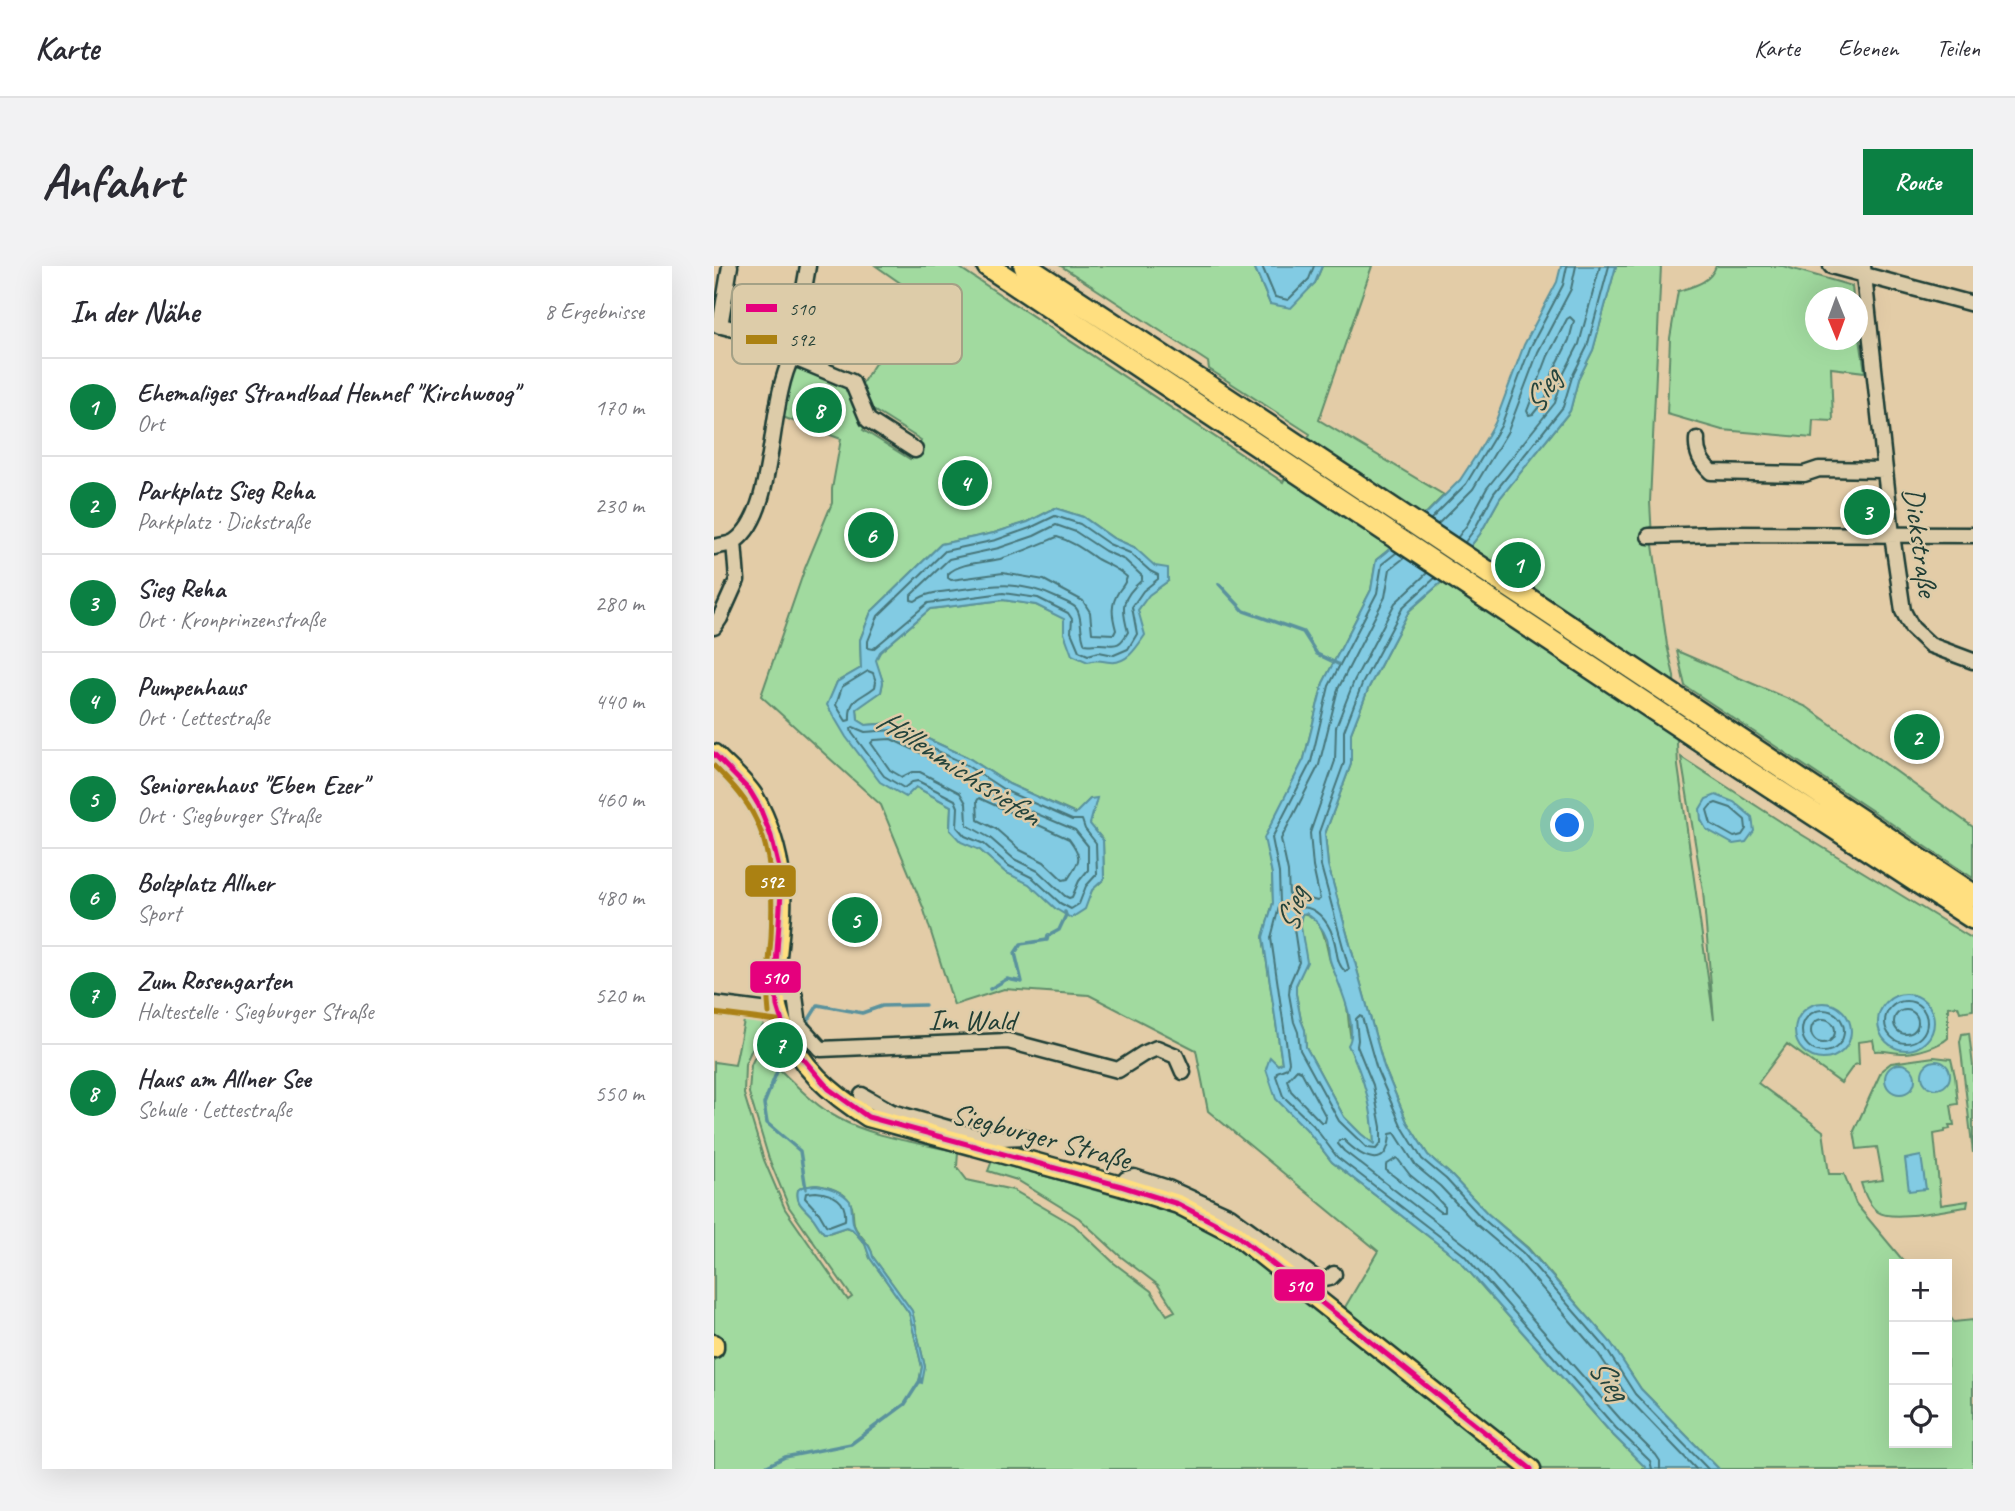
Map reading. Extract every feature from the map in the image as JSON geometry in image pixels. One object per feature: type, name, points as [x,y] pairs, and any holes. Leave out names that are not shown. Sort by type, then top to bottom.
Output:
[{"type":"highway","points":[[988,266],[1679,726],[1973,918]]},
{"type":"highway","points":[[1025,266],[1973,895]]},
{"type":"main road","name":"Siegburger Straße","points":[[714,754],[753,796],[768,826],[780,877],[777,1004],[791,1044],[812,1073],[840,1099],[868,1117],[974,1141],[1178,1204],[1234,1233],[1531,1469]]},
{"type":"street","points":[[717,325],[730,266]]},
{"type":"street","points":[[805,284],[808,266]]},
{"type":"street","points":[[1831,266],[1863,270],[1973,304]]},
{"type":"street","name":"Dickstraße","points":[[1863,270],[1903,611],[1912,628],[1930,645],[1973,661]]},
{"type":"street","points":[[714,547],[734,542],[752,523],[761,500],[788,364]]},
{"type":"street","points":[[809,364],[852,382],[868,420],[915,450]]},
{"type":"street","points":[[1697,439],[1701,462],[1711,472],[1804,474],[1819,469],[1885,470]]},
{"type":"street","points":[[1649,536],[1973,535]]},
{"type":"street","points":[[714,627],[737,580],[734,542]]},
{"type":"street","name":"Im Wald","points":[[777,1004],[795,996],[799,1025],[821,1049],[1008,1041],[1118,1070],[1157,1048],[1176,1056],[1183,1072]]},
{"type":"street","points":[[714,1004],[777,1004]]},
{"type":"street","points":[[862,1095],[892,1112],[974,1141],[1024,1137]]},
{"type":"street","points":[[1121,1186],[1126,1179],[1134,1177],[1168,1188],[1230,1216],[1318,1280],[1330,1278],[1334,1274]]},
{"type":"green space","points":[[876,266],[957,266],[1283,482],[1310,434],[1209,369],[1208,362],[1061,266],[1254,266],[1270,304],[1315,283],[1322,266],[1372,266],[1319,420],[1444,495],[1397,543],[1376,560],[1371,590],[1323,683],[1304,759],[1265,838],[1272,874],[1273,903],[1263,937],[1282,1063],[1278,1065],[1307,1130],[1332,1162],[1459,1260],[1611,1433],[1647,1469],[714,1469],[714,1062],[735,1065],[745,1016],[764,1020],[745,1064],[744,1094],[764,1160],[785,1209],[848,1300],[852,1297],[789,1207],[769,1159],[749,1093],[751,1065],[769,1027],[776,1040],[776,1066],[821,1107],[851,1125],[866,1130],[958,1152],[957,1167],[967,1180],[1013,1190],[1074,1225],[1114,1263],[1151,1291],[1167,1315],[1175,1311],[1158,1285],[1120,1256],[1079,1218],[1017,1180],[988,1171],[992,1161],[1123,1198],[1230,1223],[1341,1314],[1378,1251],[1208,1111],[1196,1050],[1089,995],[1004,989],[954,1005],[923,907],[881,805],[761,696],[805,568],[832,503],[841,439],[780,416],[789,373],[800,366],[841,382],[857,397],[875,364],[962,364],[962,284],[902,284]],"holes":[[[875,411],[921,440],[917,448],[870,418]],[[868,422],[914,451],[910,459],[863,430]],[[1055,508],[1083,517],[1113,538],[1134,547],[1168,581],[1148,595],[1138,610],[1064,633],[1065,619],[1036,605],[1003,600],[930,609],[880,652],[875,660],[883,682],[881,692],[857,708],[858,720],[866,725],[893,723],[967,757],[1009,784],[1076,814],[1090,799],[1090,825],[1103,840],[1104,879],[1092,890],[1084,909],[1056,909],[1029,883],[1005,872],[980,850],[961,841],[950,830],[951,806],[916,787],[828,705],[837,682],[861,668],[860,640],[871,612],[941,544],[994,533],[1028,522]],[[816,1185],[833,1189],[847,1198],[853,1210],[856,1229],[912,1311],[925,1367],[919,1382],[922,1367],[909,1313],[870,1258],[865,1244],[852,1229],[846,1227],[824,1233],[800,1203],[798,1190]]]},
{"type":"green space","points":[[1616,266],[1661,266],[1650,502],[1652,538],[1674,676],[1678,766],[1714,1020],[1703,891],[1681,757],[1786,825],[1973,939],[1973,1010],[1960,1012],[1958,1006],[1948,1007],[1948,1038],[1944,1041],[1904,1053],[1875,1051],[1873,1040],[1858,1042],[1859,1064],[1854,1065],[1841,1083],[1787,1044],[1758,1083],[1823,1131],[1829,1174],[1844,1174],[1856,1204],[1902,1259],[1889,1259],[1889,1448],[1952,1448],[1952,1319],[1954,1322],[1973,1320],[1973,1469],[1719,1469],[1641,1389],[1611,1343],[1528,1248],[1487,1213],[1428,1155],[1407,1122],[1384,1067],[1328,865],[1325,834],[1351,764],[1351,733],[1369,687],[1409,611],[1445,579],[1480,534],[1500,498],[1570,411],[1578,380],[1593,350]]},
{"type":"green space","points":[[1716,266],[1783,266],[1852,286],[1805,287],[1805,350],[1862,350],[1865,372],[1831,368],[1833,421],[1813,420],[1812,438],[1722,430],[1667,414],[1670,338],[1678,291],[1706,280]]},
{"type":"green space","points":[[1677,651],[1807,707],[1973,827],[1973,878],[1685,686]]},
{"type":"green space","points":[[1302,913],[1310,915],[1320,925],[1330,961],[1345,996],[1352,1044],[1369,1100],[1374,1145],[1344,1117],[1306,1047],[1305,1030],[1296,994],[1296,985],[1306,962],[1300,922]]},
{"type":"green space","points":[[1969,1033],[1973,1066],[1973,1153],[1960,1042],[1962,1034]]},
{"type":"green space","points":[[1934,1057],[1951,1059],[1958,1104],[1951,1105],[1954,1125],[1949,1125],[1950,1129],[1945,1132],[1934,1134],[1941,1205],[1968,1201],[1967,1207],[1907,1215],[1885,1215],[1872,1206],[1861,1183],[1883,1180],[1877,1147],[1857,1149],[1854,1131],[1882,1070],[1891,1063]]},
{"type":"water","points":[[1254,266],[1322,266],[1315,283],[1291,308],[1270,304]]},
{"type":"water","name":"Sieg","points":[[1561,266],[1616,266],[1593,350],[1578,380],[1570,411],[1500,498],[1480,534],[1445,579],[1409,611],[1369,687],[1351,733],[1351,764],[1325,834],[1328,865],[1384,1067],[1407,1122],[1428,1155],[1527,1248],[1611,1343],[1641,1389],[1719,1469],[1647,1469],[1611,1433],[1459,1260],[1332,1162],[1307,1130],[1276,1099],[1266,1069],[1270,1057],[1278,1065],[1282,1063],[1263,937],[1273,903],[1272,874],[1264,838],[1304,759],[1323,683],[1371,590],[1376,560],[1397,543],[1460,480],[1477,454],[1495,423],[1524,345],[1557,282]],"holes":[[[1306,913],[1316,921],[1327,939],[1330,960],[1346,1003],[1351,1027],[1348,1045],[1367,1093],[1374,1144],[1344,1117],[1306,1047],[1305,1030],[1296,994],[1296,985],[1307,962],[1300,922],[1302,914]]]},
{"type":"water","points":[[1055,508],[1083,517],[1113,538],[1134,547],[1155,566],[1168,568],[1168,581],[1149,595],[1138,610],[1145,635],[1131,654],[1116,662],[1088,662],[1072,655],[1064,633],[1064,619],[1036,605],[1003,600],[930,609],[880,652],[876,660],[883,682],[881,692],[857,709],[858,720],[866,725],[893,723],[967,757],[1009,784],[1075,814],[1090,799],[1097,798],[1090,824],[1103,840],[1104,879],[1092,890],[1085,909],[1071,918],[1056,909],[1029,884],[1005,872],[980,850],[961,842],[950,830],[951,806],[916,787],[906,797],[880,782],[846,737],[827,705],[837,682],[861,668],[860,640],[871,612],[941,544],[994,533],[1028,522]]},
{"type":"water","points":[[1716,795],[1734,802],[1752,817],[1754,831],[1746,842],[1733,844],[1706,829],[1701,820],[1700,809],[1706,799]]},
{"type":"water","points":[[1901,994],[1911,994],[1926,1002],[1932,1011],[1932,1033],[1926,1042],[1911,1050],[1901,1050],[1883,1038],[1878,1027],[1878,1017],[1890,999]]},
{"type":"water","points":[[1823,1003],[1834,1005],[1843,1011],[1849,1020],[1849,1042],[1843,1051],[1834,1057],[1823,1059],[1812,1057],[1803,1051],[1797,1042],[1795,1031],[1797,1020],[1803,1011],[1812,1005]]},
{"type":"water","points":[[1936,1061],[1946,1065],[1950,1075],[1946,1085],[1936,1089],[1926,1085],[1922,1075],[1926,1065]]},
{"type":"water","points":[[1900,1064],[1906,1065],[1914,1073],[1914,1085],[1906,1093],[1900,1094],[1894,1093],[1886,1085],[1885,1079],[1886,1073],[1894,1065]]},
{"type":"water","points":[[1921,1156],[1926,1189],[1909,1191],[1905,1159]]},
{"type":"water","points":[[816,1185],[835,1190],[850,1201],[856,1230],[912,1311],[925,1367],[922,1383],[919,1382],[922,1367],[909,1313],[870,1258],[865,1244],[852,1229],[846,1227],[824,1233],[800,1203],[798,1190]]},
{"type":"waterway","name":"Höllenmichssiefen","points":[[1219,584],[1244,611],[1303,632],[1317,654],[1338,664]]},
{"type":"waterway","name":"Höllenmichssiefen","points":[[990,989],[1007,979],[1022,982],[1015,953],[1021,944],[1047,940],[1048,936],[1059,930],[1065,912]]},
{"type":"waterway","name":"Höllenmichssiefen","points":[[808,1021],[818,1005],[862,1013],[882,1006],[925,1005]]},
{"type":"waterway","name":"Höllenmichssiefen","points":[[778,1069],[764,1104],[767,1123],[800,1151],[806,1189]]},
{"type":"waterway","name":"Höllenmichssiefen","points":[[761,1469],[785,1457],[851,1444],[905,1404],[921,1379]]},
{"type":"transit line","name":"510","points":[[714,754],[750,791],[771,836],[779,868],[781,893],[775,980],[777,1006],[783,1025],[798,1053],[829,1089],[868,1117],[1178,1204],[1234,1233],[1531,1469]]},
{"type":"transit line","name":"592","points":[[714,766],[730,782],[752,812],[768,857],[772,906],[769,1013]]},
{"type":"transit line","name":"592","points":[[714,1013],[777,1021]]},
{"type":"place","name":"Haus am Allner See","points":[[819,410]]},
{"type":"place","name":"Pumpenhaus","points":[[965,483]]},
{"type":"place","name":"Sieg Reha","points":[[1867,512]]},
{"type":"place","name":"Bolzplatz Allner","points":[[871,535]]},
{"type":"place","name":"Ehemaliges Strandbad Hennef \"Kirchwoog\"","points":[[1518,565]]},
{"type":"place","name":"Parkplatz Sieg Reha","points":[[1917,737]]},
{"type":"place","name":"Seniorenhaus \"Eben Ezer\"","points":[[855,920]]},
{"type":"place","name":"Zum Rosengarten","points":[[780,1045]]}]
